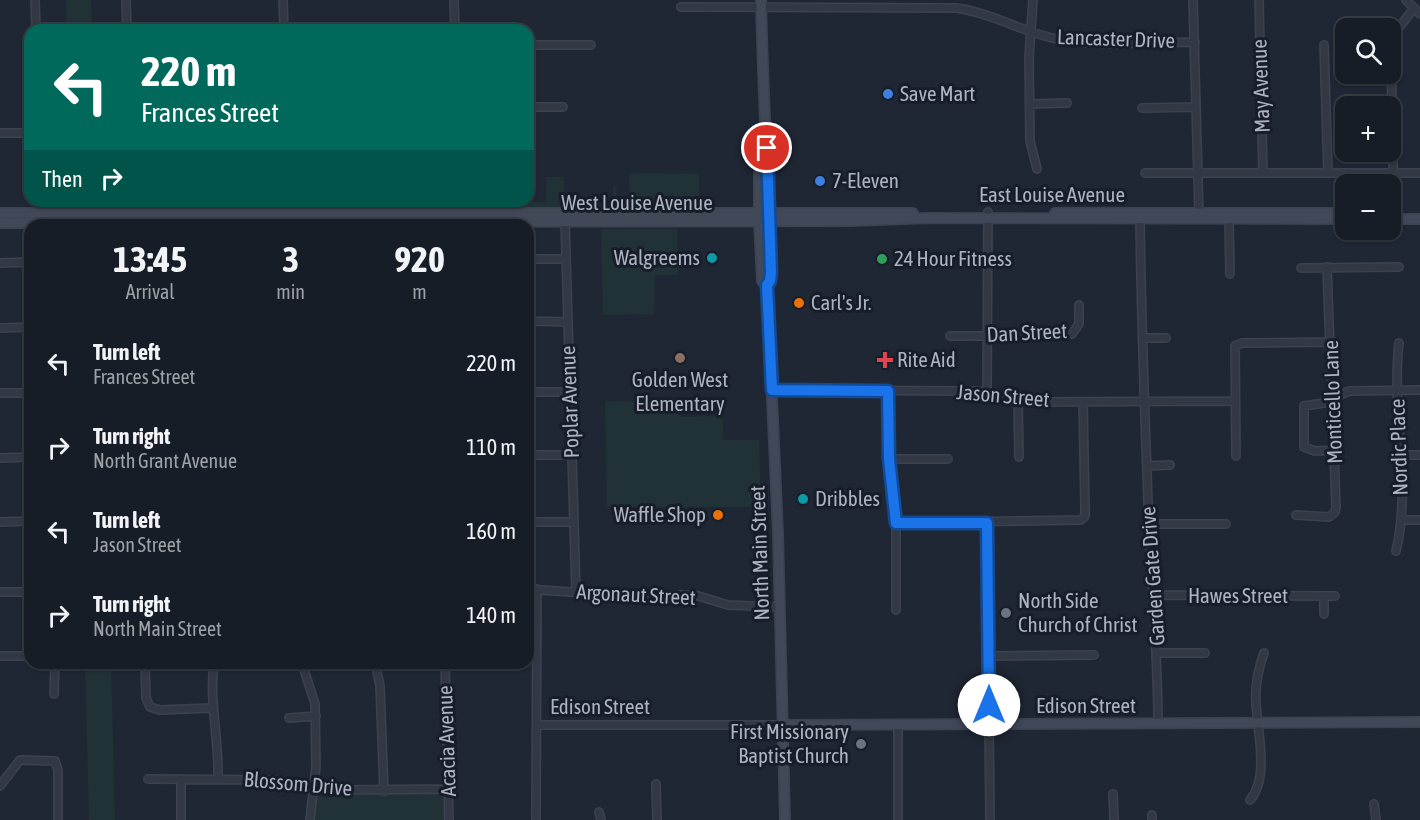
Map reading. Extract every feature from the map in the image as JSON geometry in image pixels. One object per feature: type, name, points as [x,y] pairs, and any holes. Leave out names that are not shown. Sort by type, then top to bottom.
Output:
[{"type":"main road","name":"North Main Street","points":[[761,4],[769,217],[770,281],[767,285],[780,607],[785,820]]},
{"type":"main road","name":"North Main Street","points":[[764,128],[759,136],[759,217],[762,281],[767,285]]},
{"type":"main road","name":"West Louise Avenue","points":[[0,213],[133,213],[268,219]]},
{"type":"main road","name":"East Louise Avenue","points":[[1140,216],[1198,213],[1335,213]]},
{"type":"main road","points":[[1401,214],[1420,213]]},
{"type":"main road","name":"East Louise Avenue","points":[[759,217],[988,215],[1140,216],[1229,220],[1335,219]]},
{"type":"main road","points":[[1401,216],[1420,219]]},
{"type":"main road","name":"West Louise Avenue","points":[[348,219],[759,217]]},
{"type":"main road","name":"West Louise Avenue","points":[[0,223],[24,223]]},
{"type":"main road","name":"Edison Street","points":[[783,725],[1420,722]]},
{"type":"street","points":[[35,0],[36,24]]},
{"type":"street","points":[[126,0],[128,24]]},
{"type":"street","points":[[283,0],[284,24]]},
{"type":"street","points":[[454,0],[455,24]]},
{"type":"street","points":[[1033,0],[1029,57],[1030,104],[1032,153],[1037,169]]},
{"type":"street","points":[[1193,0],[1198,213]]},
{"type":"street","name":"May Avenue","points":[[1259,0],[1263,172]]},
{"type":"street","points":[[1393,173],[1391,51],[1395,33],[1417,11],[1406,0]]},
{"type":"street","name":"Lancaster Drive","points":[[681,7],[761,4],[956,8],[995,16],[1031,31],[1074,41],[1195,42]]},
{"type":"street","points":[[534,45],[591,45]]},
{"type":"street","points":[[1324,45],[1328,172]]},
{"type":"street","points":[[1030,104],[1067,102]]},
{"type":"street","points":[[534,107],[563,106]]},
{"type":"street","points":[[1142,108],[1196,107]]},
{"type":"street","points":[[2,133],[24,133]]},
{"type":"street","points":[[1145,173],[1420,173]]},
{"type":"street","points":[[133,207],[133,213]]},
{"type":"street","points":[[463,207],[463,217]]},
{"type":"street","points":[[987,392],[988,215]]},
{"type":"street","name":"Garden Gate Drive","points":[[1140,216],[1149,524],[1152,596],[1158,653],[1158,723]]},
{"type":"street","name":"Poplar Avenue","points":[[565,217],[576,592]]},
{"type":"street","points":[[1229,220],[1230,274]]},
{"type":"street","points":[[534,259],[566,259]]},
{"type":"street","points":[[0,262],[24,262]]},
{"type":"street","name":"Monticello Lane","points":[[1296,515],[1329,517],[1335,512],[1335,450],[1327,267]]},
{"type":"street","points":[[1301,268],[1399,267]]},
{"type":"street","name":"Dan Street","points":[[950,336],[1072,334],[1079,324],[1079,305]]},
{"type":"street","points":[[534,321],[568,322]]},
{"type":"street","points":[[0,328],[24,327]]},
{"type":"street","points":[[1143,338],[1166,338]]},
{"type":"street","points":[[1236,456],[1234,346],[1242,343],[1331,342]]},
{"type":"street","name":"Nordic Place","points":[[1396,551],[1402,520],[1396,390],[1399,343]]},
{"type":"street","name":"Jason Street","points":[[772,390],[987,392],[1018,399],[1083,402],[1234,401]]},
{"type":"street","points":[[1335,450],[1307,450],[1303,443],[1304,406],[1324,403],[1349,391],[1420,390]]},
{"type":"street","points":[[888,391],[889,459],[896,523],[896,610]]},
{"type":"street","points":[[534,392],[570,392]]},
{"type":"street","points":[[0,393],[24,393]]},
{"type":"street","points":[[1018,399],[1019,458]]},
{"type":"street","points":[[896,523],[1077,521],[1083,518],[1085,507],[1083,402]]},
{"type":"street","points":[[534,455],[572,455]]},
{"type":"street","points":[[1399,455],[1420,455]]},
{"type":"street","points":[[0,458],[24,457]]},
{"type":"street","points":[[889,459],[948,459]]},
{"type":"street","points":[[1147,466],[1170,465]]},
{"type":"street","points":[[1402,520],[1420,520]]},
{"type":"street","points":[[0,522],[24,521]]},
{"type":"street","points":[[534,522],[573,522]]},
{"type":"street","points":[[987,523],[990,820]]},
{"type":"street","points":[[1149,524],[1226,524]]},
{"type":"street","points":[[536,820],[537,589]]},
{"type":"street","name":"Argonaut Street","points":[[537,589],[695,595],[728,605],[780,607]]},
{"type":"street","points":[[0,592],[24,592]]},
{"type":"street","name":"Hawes Street","points":[[1152,596],[1335,596]]},
{"type":"street","points":[[1324,596],[1324,614]]},
{"type":"street","points":[[1158,653],[1205,653]]},
{"type":"street","points":[[1250,800],[1258,788],[1260,723],[1257,716],[1258,670],[1264,653]]},
{"type":"street","points":[[988,656],[1094,655]]},
{"type":"street","points":[[0,656],[24,656]]},
{"type":"street","points":[[54,694],[55,669]]},
{"type":"street","points":[[145,669],[146,698],[150,707],[160,710],[211,708]]},
{"type":"street","points":[[214,669],[211,708],[217,738],[218,778]]},
{"type":"street","points":[[304,669],[312,689],[315,716],[316,766],[310,820]]},
{"type":"street","points":[[376,669],[380,686],[384,791]]},
{"type":"street","name":"Acacia Avenue","points":[[445,669],[449,820]]},
{"type":"street","points":[[289,718],[315,716]]},
{"type":"street","points":[[898,724],[898,820]]},
{"type":"street","name":"Edison Street","points":[[537,725],[783,725]]},
{"type":"street","points":[[0,786],[20,760],[55,762],[58,771],[58,820]]},
{"type":"street","name":"Blossom Drive","points":[[148,779],[272,780],[313,788],[384,791],[449,789]]},
{"type":"street","points":[[181,779],[181,820]]},
{"type":"street","points":[[656,784],[657,820]]},
{"type":"street","points":[[1113,794],[1114,820]]},
{"type":"street","points":[[1374,804],[1376,820]]},
{"type":"shaded area","points":[[66,0],[91,0],[92,24],[67,24]]},
{"type":"shaded area","points":[[629,173],[699,174],[699,200],[694,207],[630,207]]},
{"type":"shaded area","points":[[546,177],[564,177],[564,197],[568,197],[568,203],[608,203],[613,201],[613,186],[617,186],[615,207],[534,207],[534,202],[546,203]]},
{"type":"shaded area","points":[[601,229],[677,229],[678,275],[655,275],[654,314],[603,315]]},
{"type":"shaded area","points":[[605,401],[678,403],[679,417],[722,416],[724,440],[759,440],[761,507],[607,507]]},
{"type":"shaded area","points":[[85,669],[111,669],[115,820],[89,820]]},
{"type":"shaded area","points":[[313,787],[449,789],[449,820],[310,820]]},
{"type":"place","name":"Save Mart","points":[[888,94]]},
{"type":"place","name":"7-Eleven","points":[[820,181]]},
{"type":"place","name":"Walgreems","points":[[712,258]]},
{"type":"place","name":"24 Hour Fitness","points":[[882,259]]},
{"type":"place","name":"Carl's Jr.","points":[[799,303]]},
{"type":"place","name":"Golden West Elementary","points":[[680,358]]},
{"type":"place","name":"Rite Aid","points":[[885,360]]},
{"type":"place","name":"Dribbles","points":[[803,499]]},
{"type":"place","name":"Waffle Shop","points":[[718,515]]},
{"type":"place","name":"North Side Church of Christ","points":[[1006,613]]},
{"type":"place","name":"First Missionary Baptist Church","points":[[861,744]]},
{"type":"route","points":[[767,148],[771,272],[767,285],[772,390],[888,391],[889,459],[896,523],[987,523],[989,705]]}]
